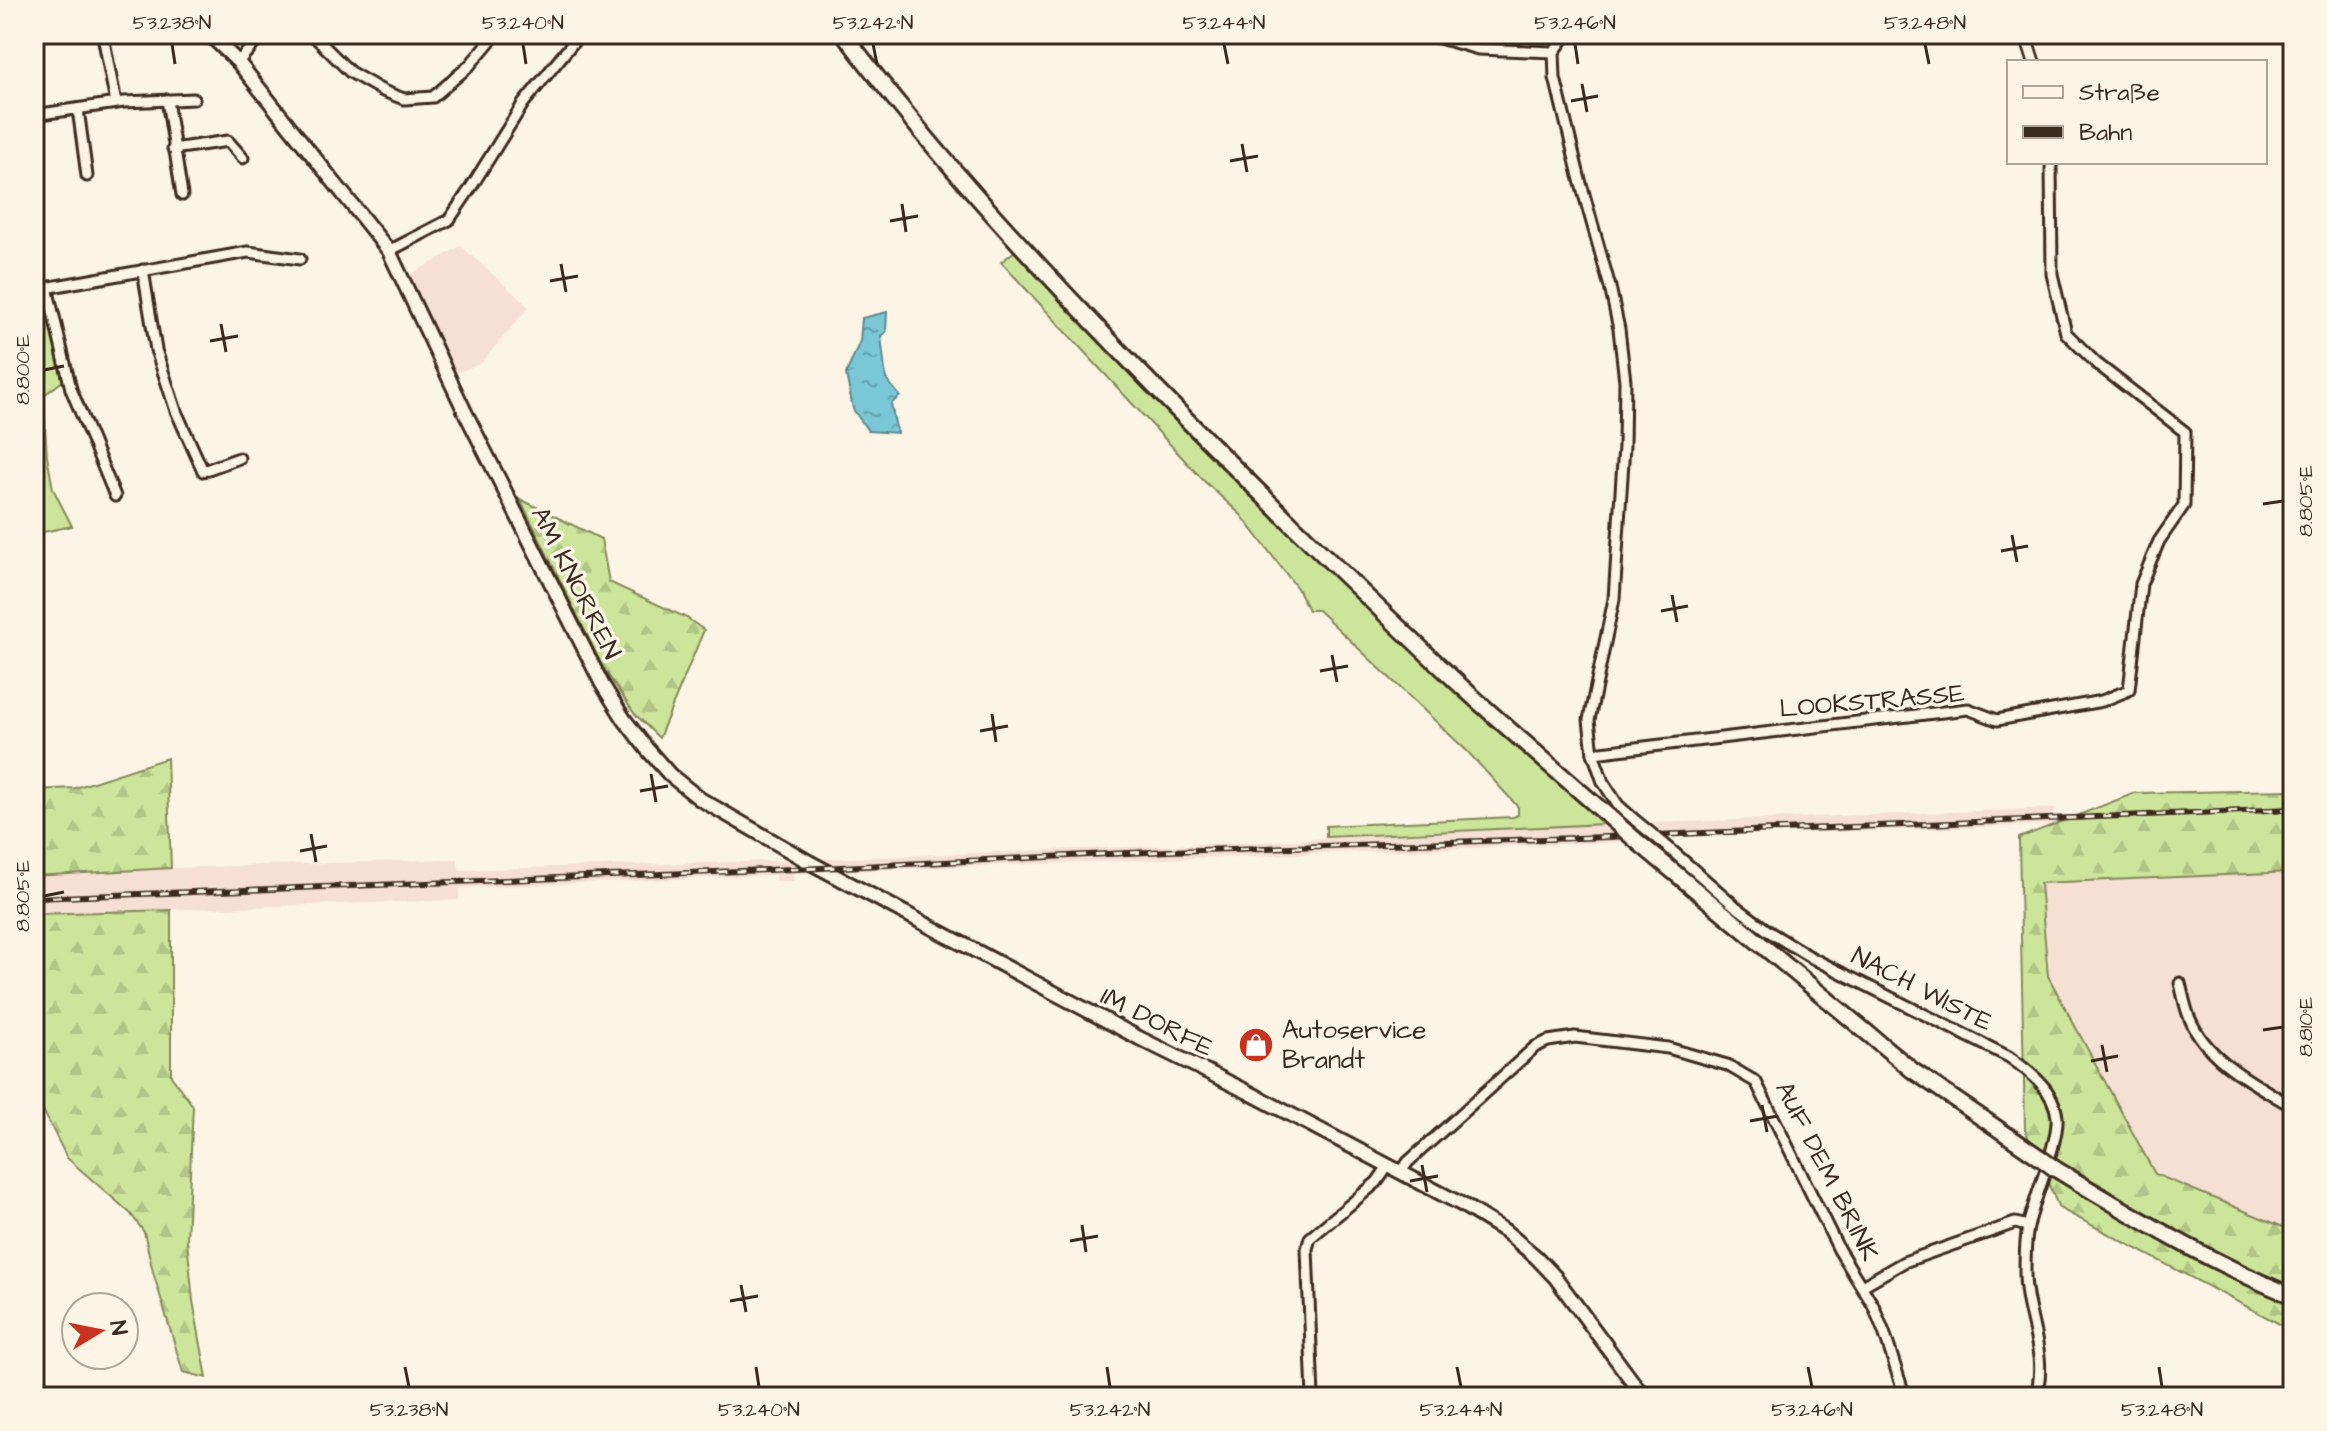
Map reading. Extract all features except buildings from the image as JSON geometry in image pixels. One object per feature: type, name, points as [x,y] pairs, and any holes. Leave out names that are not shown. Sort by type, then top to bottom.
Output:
[{"type":"main road","points":[[844,34],[888,93],[1026,253],[1175,409],[1452,677],[1639,843],[1912,1070],[2054,1168],[2167,1236],[2243,1276],[2293,1296]]},
{"type":"street","points":[[111,34],[104,41],[116,103]]},
{"type":"street","name":"AM KNORREN","points":[[209,34],[238,62],[389,251],[465,412],[602,684],[624,719],[670,775],[700,799],[809,862]]},
{"type":"street","points":[[238,62],[263,34]]},
{"type":"street","points":[[312,34],[350,72],[404,99],[433,97],[469,66],[496,34]]},
{"type":"street","points":[[389,251],[449,220],[523,104],[580,34]]},
{"type":"street","points":[[1425,34],[1478,49],[1554,52],[1567,34]]},
{"type":"street","points":[[2025,34],[2033,60]]},
{"type":"street","name":"NACH WISTE","points":[[1554,52],[1555,78],[1616,315],[1625,381],[1614,599],[1589,720],[1593,753],[1603,782],[1618,805],[1771,933],[1812,958],[2009,1057],[2033,1074],[2052,1098],[2057,1118],[2028,1226],[2025,1274],[2040,1353],[2039,1387],[2035,1397]]},
{"type":"street","points":[[34,115],[116,103],[194,99]]},
{"type":"street","points":[[167,100],[182,195]]},
{"type":"street","points":[[78,109],[87,176]]},
{"type":"street","points":[[173,149],[228,141],[243,158]]},
{"type":"street","name":"LOOKSTRASSE","points":[[1593,753],[1968,709],[1997,720],[2102,701],[2129,690],[2141,584],[2159,541],[2184,505],[2185,432],[2096,363],[2066,333],[2052,274],[2051,164]]},
{"type":"street","points":[[34,290],[248,252],[300,259]]},
{"type":"street","points":[[143,270],[156,350],[176,411],[203,471],[239,458]]},
{"type":"street","points":[[47,287],[71,389],[115,496]]},
{"type":"street","name":"IM DORFE","points":[[809,862],[1125,1031],[1401,1172],[1505,1231],[1536,1257],[1578,1305],[1644,1397]]},
{"type":"street","points":[[2180,983],[2190,1020],[2204,1044],[2225,1063],[2293,1107]]},
{"type":"street","name":"AUF DEM BRINK","points":[[1401,1172],[1408,1162],[1535,1047],[1548,1041],[1575,1037],[1668,1048],[1727,1065],[1756,1082],[1839,1250],[1862,1286],[1884,1332],[1905,1397]]},
{"type":"street","points":[[1313,1397],[1307,1249],[1310,1238],[1377,1182],[1388,1166]]},
{"type":"street","points":[[1862,1286],[1904,1262],[2015,1223],[2028,1226]]},
{"type":"shaded area","points":[[461,246],[529,307],[481,363],[451,376],[405,278]]},
{"type":"shaded area","points":[[2057,808],[2049,825],[1669,837],[1652,823]]},
{"type":"shaded area","points":[[1603,824],[1624,842],[794,873],[793,881],[775,881],[775,875],[460,888],[459,900],[34,914],[34,876],[171,868],[458,859],[459,870],[769,861],[1235,843]]},
{"type":"shaded area","points":[[2293,872],[2293,1231],[2155,1174],[2048,976],[2040,882]]},
{"type":"green space","points":[[1016,250],[1450,684],[1603,824],[1326,837],[1326,826],[1513,817],[1518,815],[1518,807],[1468,752],[1318,610],[1308,610],[1297,588],[1241,515],[1204,481],[1001,262]]},
{"type":"green space","points":[[41,293],[48,303],[64,380],[43,396],[47,456],[53,489],[72,526],[34,534],[34,294]]},
{"type":"green space","points":[[520,499],[601,539],[609,582],[687,618],[704,630],[659,738],[634,713],[602,666]]},
{"type":"green space","points":[[167,758],[171,868],[34,876],[34,790],[75,788]]},
{"type":"green space","points":[[2293,790],[2293,872],[2040,883],[2048,976],[2155,1174],[2293,1231],[2293,1331],[2059,1208],[2025,1130],[2019,838],[2135,793]]},
{"type":"green space","points":[[171,910],[171,1076],[193,1106],[187,1240],[193,1301],[207,1378],[183,1372],[144,1232],[130,1213],[67,1158],[34,1092],[34,914]]},
{"type":"water","points":[[887,312],[886,332],[881,336],[886,379],[900,396],[891,404],[897,433],[868,431],[853,409],[846,374],[860,341],[862,318]]},
{"type":"railway","points":[[34,898],[2293,809]]},
{"type":"place","name":"Autoservice Brandt","points":[[1256,1045]]}]
